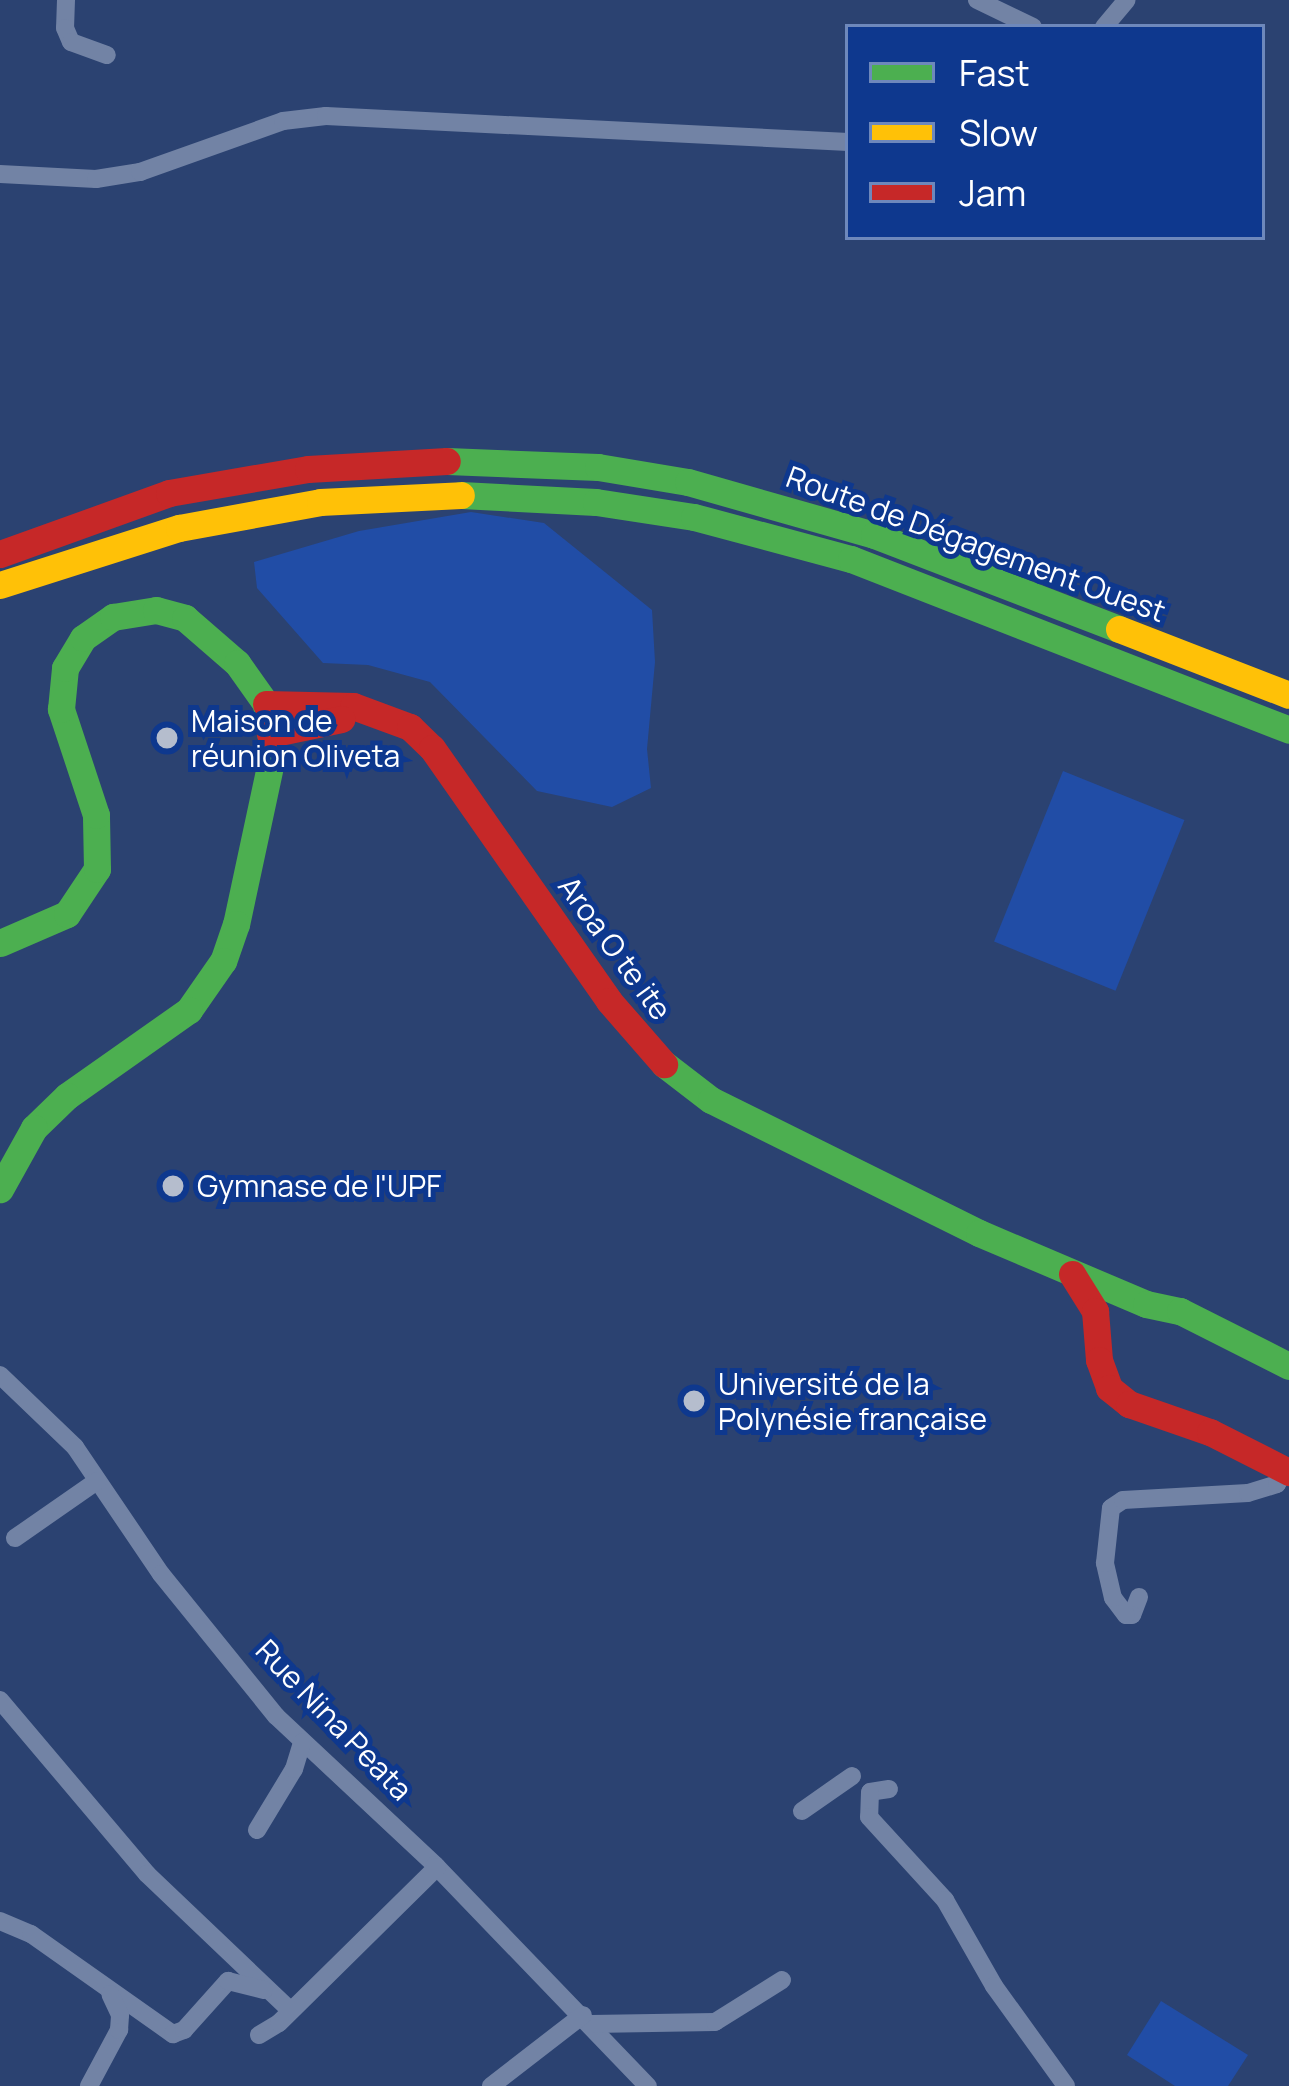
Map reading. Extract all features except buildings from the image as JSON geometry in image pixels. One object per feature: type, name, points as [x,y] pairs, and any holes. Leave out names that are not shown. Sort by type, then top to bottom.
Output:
[{"type":"main road","name":"Route de Dégagement Ouest","points":[[0,554],[169,493],[308,469],[440,460],[598,467],[688,482],[874,535],[1289,695]]},
{"type":"main road","name":"Route de Dégagement Ouest","points":[[6,584],[179,527],[320,502],[440,494],[596,502],[694,517],[851,560],[1289,730]]},
{"type":"main road","points":[[0,1189],[34,1128],[67,1096],[181,1017],[210,983],[236,924],[263,814],[270,734],[266,704],[210,635],[185,618],[156,610],[112,616],[83,638],[65,668],[61,710],[96,815],[97,869],[67,914],[6,934]]},
{"type":"main road","name":"Aroa O te ite","points":[[266,704],[353,706],[410,727],[432,748],[609,1001],[658,1060],[711,1100],[1072,1274],[1146,1304],[1180,1311],[1289,1366]]},
{"type":"main road","points":[[270,734],[381,714]]},
{"type":"main road","points":[[1072,1274],[1095,1311],[1101,1338],[1099,1360],[1109,1388],[1129,1404],[1210,1432],[1287,1471]]},
{"type":"main road","points":[[1101,1338],[1115,1318],[1146,1304]]},
{"type":"street","points":[[66,0],[67,37],[83,49],[107,55]]},
{"type":"street","points":[[977,0],[1027,24]]},
{"type":"street","points":[[1107,24],[1127,0]]},
{"type":"street","points":[[0,173],[96,179],[140,172],[283,121],[326,116],[845,142]]},
{"type":"street","name":"Rue Nina Peata","points":[[0,1376],[74,1447],[161,1574],[302,1742],[437,1868],[648,2086]]},
{"type":"street","points":[[1139,1598],[1132,1615],[1126,1615],[1113,1598],[1105,1563],[1111,1508],[1123,1500],[1248,1493],[1277,1484],[1287,1471]]},
{"type":"street","points":[[15,1538],[97,1481]]},
{"type":"street","points":[[0,1700],[147,1874],[290,2010]]},
{"type":"street","points":[[257,1830],[294,1769],[302,1742]]},
{"type":"street","points":[[802,1811],[852,1775]]},
{"type":"street","points":[[889,1789],[869,1792],[869,1817],[946,1900],[994,1986],[1062,2082]]},
{"type":"street","points":[[260,2035],[437,1868]]},
{"type":"street","points":[[0,1921],[47,1945],[110,1994],[173,2034],[184,2030],[228,1981],[264,1990]]},
{"type":"street","points":[[491,2086],[587,2020],[715,2021],[782,1981]]},
{"type":"street","points":[[89,2086],[119,2030],[120,2015],[110,1994]]},
{"type":"shaded area","points":[[471,512],[544,523],[652,610],[655,662],[647,749],[651,788],[612,807],[537,791],[430,682],[368,665],[323,663],[257,588],[254,562],[359,531]]},
{"type":"shaded area","points":[[1063,771],[1184,820],[1116,991],[994,942]]},
{"type":"shaded area","points":[[1161,2001],[1248,2055],[1228,2086],[1175,2086],[1127,2055]]},
{"type":"traffic: fast","points":[[447,461],[598,467],[688,482],[874,535],[1119,629]]},
{"type":"traffic: fast","points":[[461,495],[596,502],[694,517],[851,559],[1289,730]]},
{"type":"traffic: fast","points":[[0,943],[67,914],[97,869],[96,815],[61,709],[65,668],[83,638],[113,617],[156,610],[185,618],[237,663],[266,704],[273,752],[236,924],[223,961],[189,1010],[67,1096],[34,1128],[0,1189]]},
{"type":"traffic: fast","points":[[664,1064],[711,1100],[979,1233],[1146,1304],[1180,1311],[1289,1366]]},
{"type":"traffic: slow","points":[[0,585],[179,528],[320,502],[461,495]]},
{"type":"traffic: slow","points":[[1119,629],[1289,695]]},
{"type":"traffic: jam","points":[[0,554],[169,493],[308,469],[447,461]]},
{"type":"traffic: jam","points":[[266,704],[353,706],[410,727],[432,748],[609,1001],[664,1064]]},
{"type":"traffic: jam","points":[[270,734],[341,719]]},
{"type":"traffic: jam","points":[[1072,1274],[1095,1311],[1099,1360],[1109,1388],[1129,1404],[1210,1432],[1289,1472]]},
{"type":"place","name":"Maison de réunion Oliveta","points":[[167,738]]},
{"type":"place","name":"Gymnase de l'UPF","points":[[173,1186]]},
{"type":"place","name":"Université de la Polynésie française","points":[[694,1401]]}]
